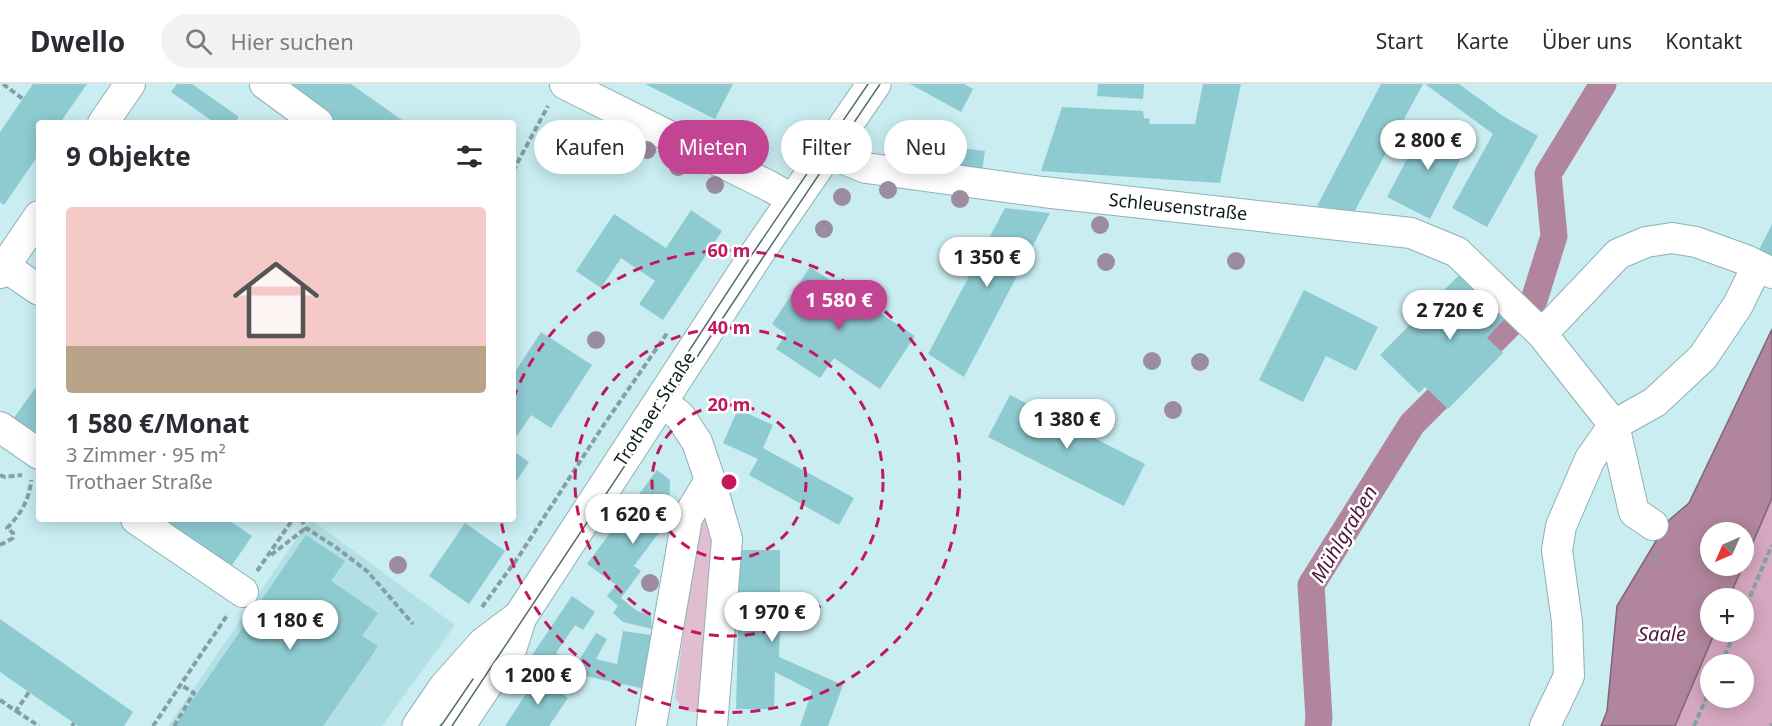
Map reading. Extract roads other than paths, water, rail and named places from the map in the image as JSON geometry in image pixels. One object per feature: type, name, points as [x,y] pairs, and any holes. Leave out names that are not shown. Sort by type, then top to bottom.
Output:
[{"type":"main road","name":"Trothaer Straße","points":[[849,120],[874,84]]},
{"type":"main road","name":"Trothaer Straße","points":[[458,726],[510,648],[520,617],[756,255],[812,174]]},
{"type":"main road","name":"Trothaer Straße","points":[[419,726],[445,688],[484,644],[520,617]]},
{"type":"street","points":[[105,120],[130,84]]},
{"type":"street","points":[[265,84],[314,120]]},
{"type":"street","points":[[558,94],[770,186],[794,200]]},
{"type":"street","name":"Schleusenstraße","points":[[872,169],[1043,192],[1411,233],[1457,252],[1542,334],[1614,425]]},
{"type":"street","points":[[36,220],[2,270],[36,288]]},
{"type":"street","points":[[1542,334],[1618,254],[1646,242],[1672,238],[1696,242],[1764,269],[1703,357],[1655,402],[1614,425],[1590,459],[1561,526],[1557,550],[1567,622],[1569,676],[1545,726]]},
{"type":"street","points":[[661,401],[680,416],[697,442],[727,539],[712,726]]},
{"type":"street","points":[[1614,425],[1634,512],[1653,525]]},
{"type":"street","points":[[0,427],[34,451]]},
{"type":"street","points":[[651,726],[687,518],[710,480]]},
{"type":"street","points":[[140,522],[243,591]]},
{"type":"water","name":"Saale","points":[[1772,329],[1772,498],[1754,540],[1754,522],[1700,522],[1700,576],[1739,576],[1733,588],[1700,588],[1700,642],[1711,642],[1706,654],[1700,654],[1700,667],[1675,726],[1601,726],[1607,711],[1617,606],[1668,521],[1689,503]]},
{"type":"waterway","name":"Mühlgraben","points":[[1492,342],[1534,300],[1554,236],[1548,174],[1603,84]]},
{"type":"waterway","name":"Mühlgraben","points":[[1318,726],[1311,585],[1412,424],[1437,399]]},
{"type":"tram line","points":[[632,438],[753,253],[868,84]]},
{"type":"tram line","points":[[452,726],[880,84]]},
{"type":"tram line","points":[[441,726],[473,679]]}]
